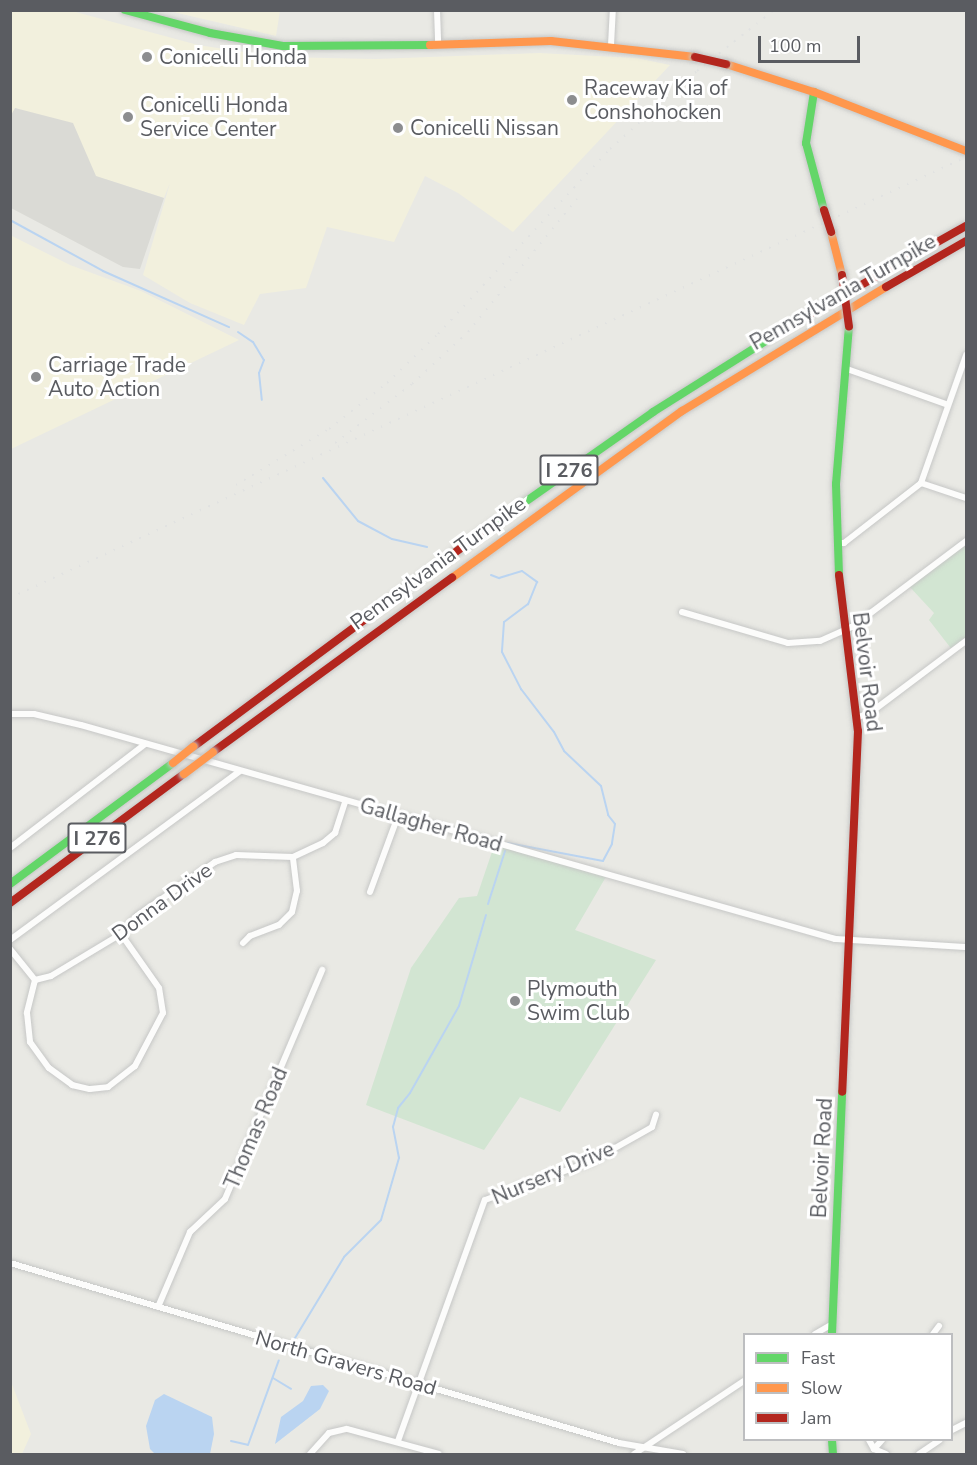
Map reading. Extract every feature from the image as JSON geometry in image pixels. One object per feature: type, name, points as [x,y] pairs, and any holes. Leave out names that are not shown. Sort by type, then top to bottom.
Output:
[{"type":"main road","points":[[125,10],[210,33],[283,46],[534,40],[611,45],[695,57],[726,64],[814,92],[964,150]]},
{"type":"main road","name":"Belvoir Road","points":[[814,92],[806,143],[842,275],[849,327],[847,369],[836,460],[838,543],[844,631],[858,717],[851,938],[832,1333]]},
{"type":"main road","name":"Pennsylvania Turnpike","points":[[10,884],[434,566],[653,412],[809,314],[966,226]]},
{"type":"main road","name":"Pennsylvania Turnpike","points":[[10,903],[652,431],[775,351],[966,242]]},
{"type":"street","points":[[437,10],[438,44]]},
{"type":"street","points":[[611,45],[613,10]]},
{"type":"street","points":[[838,543],[844,543],[921,483],[946,404],[966,356]]},
{"type":"street","points":[[847,369],[946,404]]},
{"type":"street","points":[[921,483],[966,498]]},
{"type":"street","points":[[682,612],[788,643],[820,641],[844,631],[966,541]]},
{"type":"street","points":[[858,717],[878,707],[966,641]]},
{"type":"street","name":"Gallagher Road","points":[[10,714],[50,717],[835,939],[851,938],[966,947]]},
{"type":"street","points":[[10,848],[145,744]]},
{"type":"street","points":[[10,940],[240,771]]},
{"type":"street","name":"Donna Drive","points":[[35,980],[51,976],[121,934],[137,916],[215,862],[236,855],[292,857],[323,843],[335,833],[345,802]]},
{"type":"street","points":[[370,892],[398,816]]},
{"type":"street","points":[[243,943],[250,936],[279,925],[292,912],[297,891],[292,857]]},
{"type":"street","points":[[10,949],[35,980],[27,1013],[30,1042],[49,1068],[72,1085],[90,1089],[108,1086],[135,1066],[163,1013],[159,988],[121,934]]},
{"type":"street","name":"Thomas Road","points":[[158,1307],[190,1232],[225,1199],[322,970]]},
{"type":"street","name":"Nursery Drive","points":[[398,1441],[417,1382],[484,1200],[592,1161],[652,1127],[656,1115]]},
{"type":"street","name":"North Gravers Road","points":[[10,1263],[365,1370],[417,1382],[644,1448],[683,1455]]},
{"type":"street","points":[[818,1333],[831,1324]]},
{"type":"street","points":[[934,1333],[939,1326]]},
{"type":"street","points":[[634,1455],[743,1382]]},
{"type":"street","points":[[310,1455],[329,1433],[347,1429],[398,1441],[439,1455]]},
{"type":"street","points":[[870,1441],[874,1449],[886,1455]]},
{"type":"street","points":[[874,1449],[881,1441]]},
{"type":"street","points":[[919,1455],[939,1441]]},
{"type":"shaded area","points":[[280,10],[276,36],[169,11]]},
{"type":"shaded area","points":[[10,11],[72,11],[198,45],[278,57],[376,59],[539,53],[636,58],[670,65],[513,232],[458,193],[425,176],[394,242],[327,227],[306,288],[260,294],[244,325],[190,303],[143,275],[170,183],[164,198],[95,176],[16,108],[11,117]]},
{"type":"shaded area","points":[[15,108],[73,123],[96,176],[164,198],[140,269],[123,267],[11,208],[10,117]]},
{"type":"shaded area","points":[[10,235],[70,265],[141,291],[239,340],[11,449]]},
{"type":"shaded area","points":[[10,1379],[31,1434],[22,1454],[11,1454]]},
{"type":"green space","points":[[966,541],[966,641],[953,651],[929,620],[934,613],[908,585]]},
{"type":"green space","name":"Plymouth Swim Club","points":[[495,843],[607,875],[575,930],[656,960],[560,1112],[520,1097],[484,1150],[366,1105],[411,968],[459,898],[477,896]]},
{"type":"water","points":[[323,1385],[329,1391],[320,1409],[275,1444],[281,1417],[303,1401],[311,1386]]},
{"type":"water","points":[[164,1394],[212,1417],[214,1434],[210,1454],[155,1454],[150,1449],[146,1426],[155,1400]]},
{"type":"waterway","points":[[10,220],[103,271],[229,327]]},
{"type":"waterway","points":[[238,332],[253,342],[264,360],[259,373],[262,400]]},
{"type":"waterway","points":[[323,478],[358,521],[392,539],[427,547]]},
{"type":"waterway","points":[[491,575],[499,578],[522,571],[537,582],[528,604],[504,622],[502,652],[521,689],[554,732],[564,751],[601,786],[608,815],[615,824],[612,844],[603,861],[508,843]]},
{"type":"waterway","points":[[488,904],[505,851]]},
{"type":"waterway","points":[[292,1343],[344,1257],[381,1220],[399,1158],[393,1127],[398,1108],[410,1093],[459,1006],[486,915]]},
{"type":"waterway","points":[[231,1441],[248,1445],[279,1360]]},
{"type":"waterway","points":[[273,1378],[291,1389]]},
{"type":"railway","points":[[236,485],[329,429],[387,383],[438,334],[610,149],[697,71],[774,10]]},
{"type":"railway","points":[[10,598],[966,157]]},
{"type":"railway","points":[[335,443],[412,384],[468,332],[577,199]]},
{"type":"traffic: fast","points":[[125,10],[210,33],[283,46],[430,45]]},
{"type":"traffic: fast","points":[[814,92],[806,143],[824,210]]},
{"type":"traffic: fast","points":[[481,533],[653,412],[799,320]]},
{"type":"traffic: fast","points":[[839,575],[836,484],[849,327]]},
{"type":"traffic: fast","points":[[10,884],[173,763]]},
{"type":"traffic: fast","points":[[832,1333],[842,1092]]},
{"type":"traffic: fast","points":[[832,1441],[833,1454]]},
{"type":"traffic: slow","points":[[430,45],[551,41],[695,57]]},
{"type":"traffic: slow","points":[[726,64],[814,92],[966,151]]},
{"type":"traffic: slow","points":[[831,232],[842,275]]},
{"type":"traffic: slow","points":[[452,578],[682,411],[886,287]]},
{"type":"traffic: slow","points":[[173,763],[193,747]]},
{"type":"traffic: slow","points":[[184,774],[213,752]]},
{"type":"traffic: jam","points":[[695,57],[726,64]]},
{"type":"traffic: jam","points":[[824,210],[831,232]]},
{"type":"traffic: jam","points":[[799,320],[966,226]]},
{"type":"traffic: jam","points":[[886,287],[966,241]]},
{"type":"traffic: jam","points":[[842,275],[849,327]]},
{"type":"traffic: jam","points":[[193,747],[481,533]]},
{"type":"traffic: jam","points":[[839,575],[858,731],[842,1092]]},
{"type":"traffic: jam","points":[[213,752],[452,578]]},
{"type":"traffic: jam","points":[[10,903],[184,774]]},
{"type":"place","name":"Conicelli Honda","points":[[147,57]]},
{"type":"place","name":"Raceway Kia of Conshohocken","points":[[572,100]]},
{"type":"place","name":"Conicelli Honda Service Center","points":[[128,117]]},
{"type":"place","name":"Conicelli Nissan","points":[[398,128]]},
{"type":"place","name":"Carriage Trade Auto Action","points":[[36,377]]},
{"type":"place","name":"Plymouth Swim Club","points":[[515,1001]]}]
